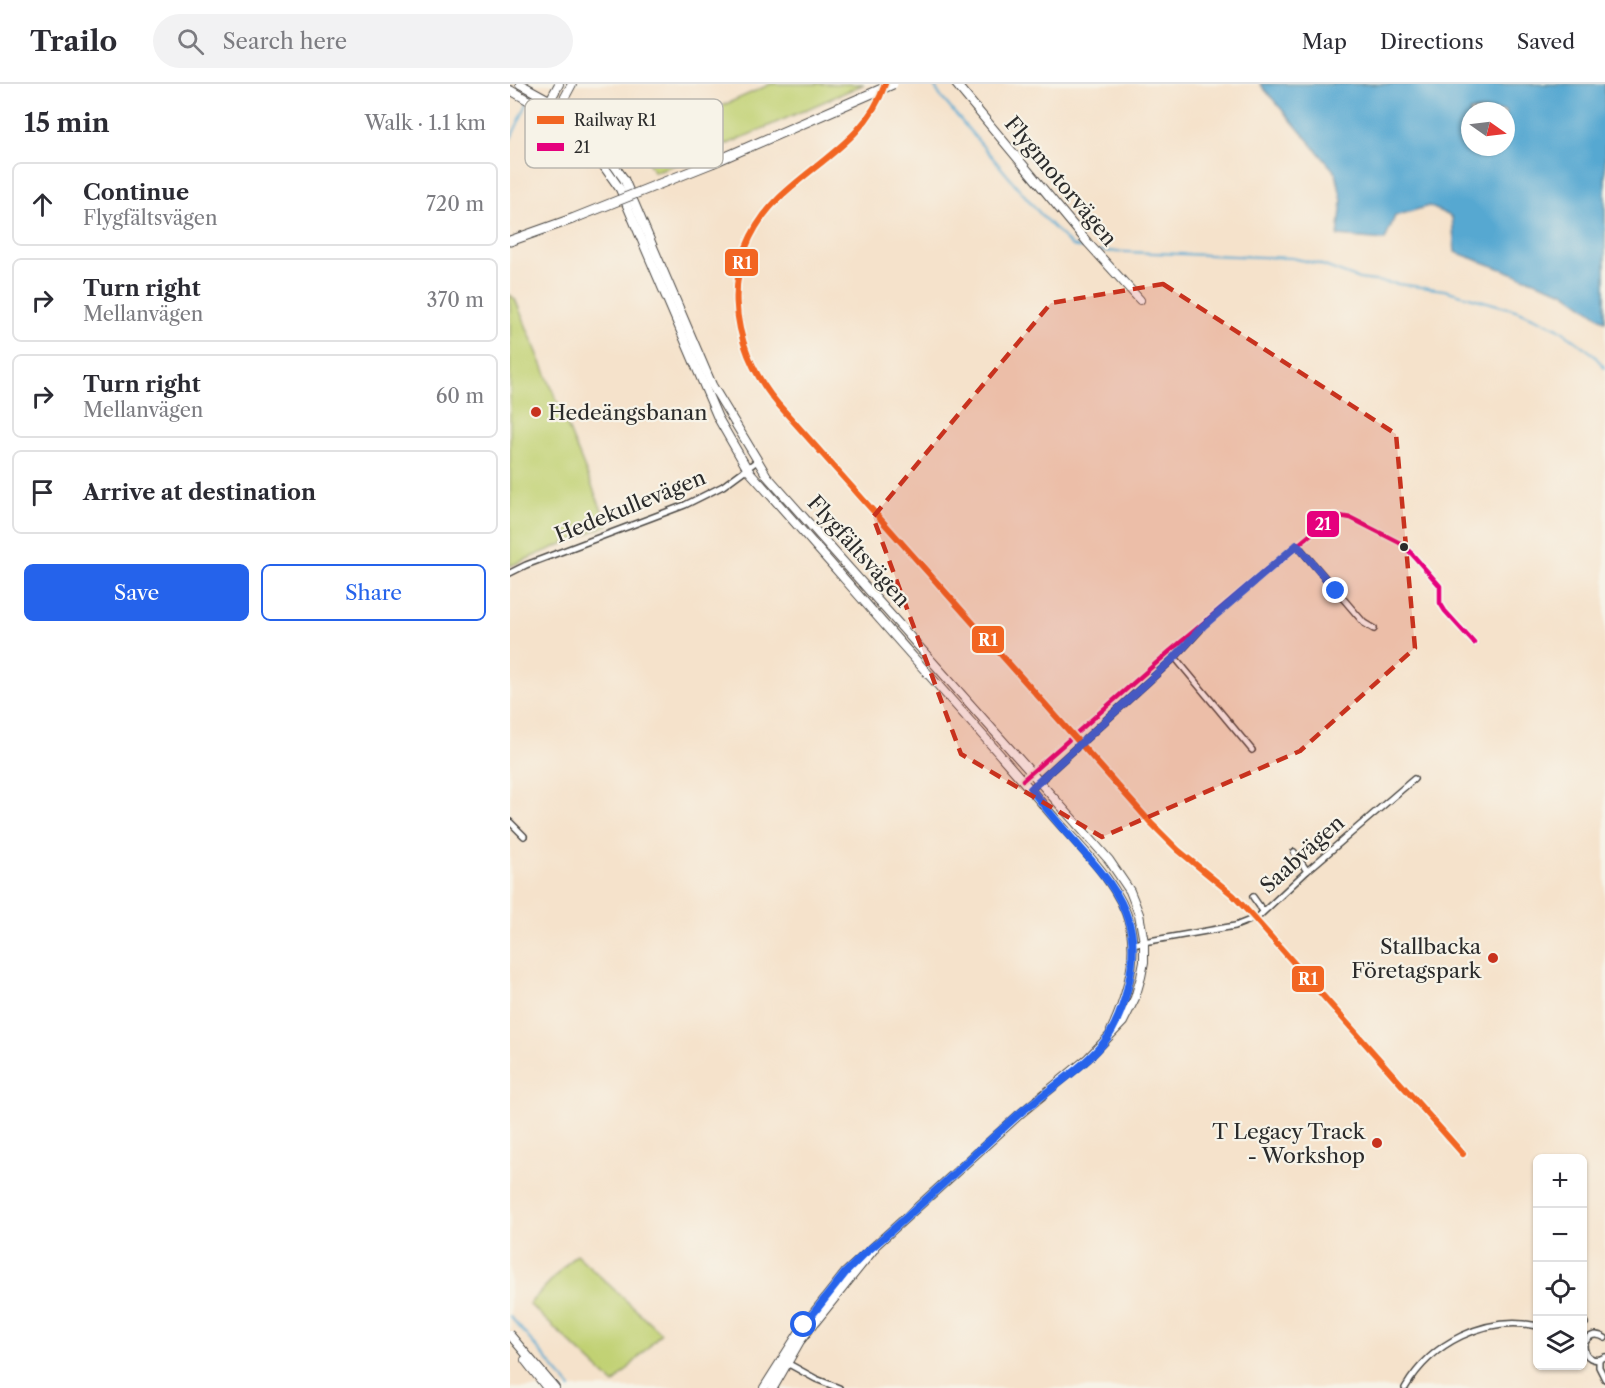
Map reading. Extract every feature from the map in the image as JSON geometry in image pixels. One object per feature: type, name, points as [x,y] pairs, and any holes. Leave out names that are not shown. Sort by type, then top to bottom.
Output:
[{"type":"highway","points":[[723,158],[893,84]]},
{"type":"highway","points":[[510,241],[700,168]]},
{"type":"street","points":[[550,99],[559,84]]},
{"type":"street","points":[[564,99],[572,84]]},
{"type":"street","name":"Flygmotorvägen","points":[[956,84],[1088,243],[1140,300]]},
{"type":"street","name":"Flygfältsvägen","points":[[522,85],[547,99]]},
{"type":"street","name":"Flygfältsvägen","points":[[510,90],[527,99]]},
{"type":"street","name":"Flygfältsvägen","points":[[605,168],[620,189],[714,410],[748,470],[1031,789],[1103,872],[1115,890],[1130,926],[1132,944],[1130,978],[1125,998],[1109,1035]]},
{"type":"street","name":"Flygfältsvägen","points":[[617,168],[624,178],[712,385],[758,461],[800,513],[1119,873],[1130,891],[1139,914],[1144,942],[1144,962],[1135,998],[1123,1022],[1088,1058],[1020,1114],[845,1273],[804,1325],[764,1388]]},
{"type":"street","name":"Hedekullevägen","points":[[510,573],[685,505],[723,486],[758,461]]},
{"type":"street","points":[[1023,780],[1170,651],[1203,626],[1329,517],[1337,514],[1351,518],[1400,543],[1412,554],[1440,586],[1440,603],[1445,611],[1474,643]]},
{"type":"street","points":[[1297,545],[1364,623],[1374,629]]},
{"type":"street","points":[[1031,789],[1175,657],[1203,626]]},
{"type":"street","points":[[1170,651],[1252,750]]},
{"type":"street","name":"Saabvägen","points":[[1132,944],[1235,926],[1256,919],[1307,871],[1414,779]]},
{"type":"street","points":[[510,822],[524,836]]},
{"type":"street","points":[[1294,852],[1307,871]]},
{"type":"street","points":[[1253,897],[1263,911]]},
{"type":"street","points":[[1405,1388],[1411,1376],[1426,1359],[1460,1336],[1477,1329],[1508,1323],[1533,1326]]},
{"type":"street","points":[[1605,1338],[1595,1335],[1587,1339],[1584,1345],[1584,1350],[1589,1357],[1602,1358],[1599,1367],[1605,1379]]},
{"type":"street","points":[[510,1337],[547,1388]]},
{"type":"street","points":[[510,1337],[555,1388]]},
{"type":"street","points":[[783,1361],[816,1379],[839,1388]]},
{"type":"street","name":"Flygfältsvägen","points":[[772,1388],[783,1361]]},
{"type":"highlighted area","points":[[1163,284],[1396,434],[1415,648],[1300,751],[1102,837],[961,754],[873,517],[1051,303]]},
{"type":"green space","points":[[771,84],[864,84],[723,146],[723,105]]},
{"type":"green space","points":[[652,168],[665,168],[654,172]]},
{"type":"green space","name":"Hedeängsbanan","points":[[510,295],[515,299],[608,525],[510,566]]},
{"type":"green space","points":[[576,1254],[661,1333],[614,1384],[529,1304]]},
{"type":"water","points":[[1260,84],[1605,84],[1605,321],[1564,292],[1455,252],[1452,217],[1429,206],[1395,216],[1385,240],[1338,236],[1342,201],[1336,173]]},
{"type":"waterway","points":[[933,84],[941,97],[1043,217],[1072,246],[1091,250]]},
{"type":"waterway","points":[[528,99],[530,93]]},
{"type":"waterway","points":[[510,140],[525,108]]},
{"type":"waterway","points":[[1100,251],[1292,258],[1319,264],[1359,279],[1444,290],[1519,311],[1558,328],[1592,353],[1605,368]]},
{"type":"waterway","points":[[510,1316],[571,1388]]},
{"type":"rail line","name":"R1","points":[[885,84],[866,120],[853,135],[777,200],[758,223],[746,248],[738,275],[737,302],[740,329],[748,355],[761,380],[778,404],[1151,823],[1178,850],[1233,895],[1463,1154]]},
{"type":"transit line","name":"21","points":[[1023,780],[1170,651],[1334,515],[1351,518],[1400,543],[1440,586],[1440,603],[1474,643]]},
{"type":"place","name":"Hedeängsbanan","points":[[536,412]]},
{"type":"place","name":"Stallbacka Företagspark","points":[[1493,958]]},
{"type":"place","name":"T Legacy Track - Workshop","points":[[1377,1143]]},
{"type":"route","points":[[804,1325],[845,1273],[864,1254],[1020,1114],[1088,1058],[1109,1035],[1117,1018],[1130,978],[1132,944],[1125,911],[1103,872],[1031,789],[1175,657],[1203,626],[1297,545],[1336,591]]}]
